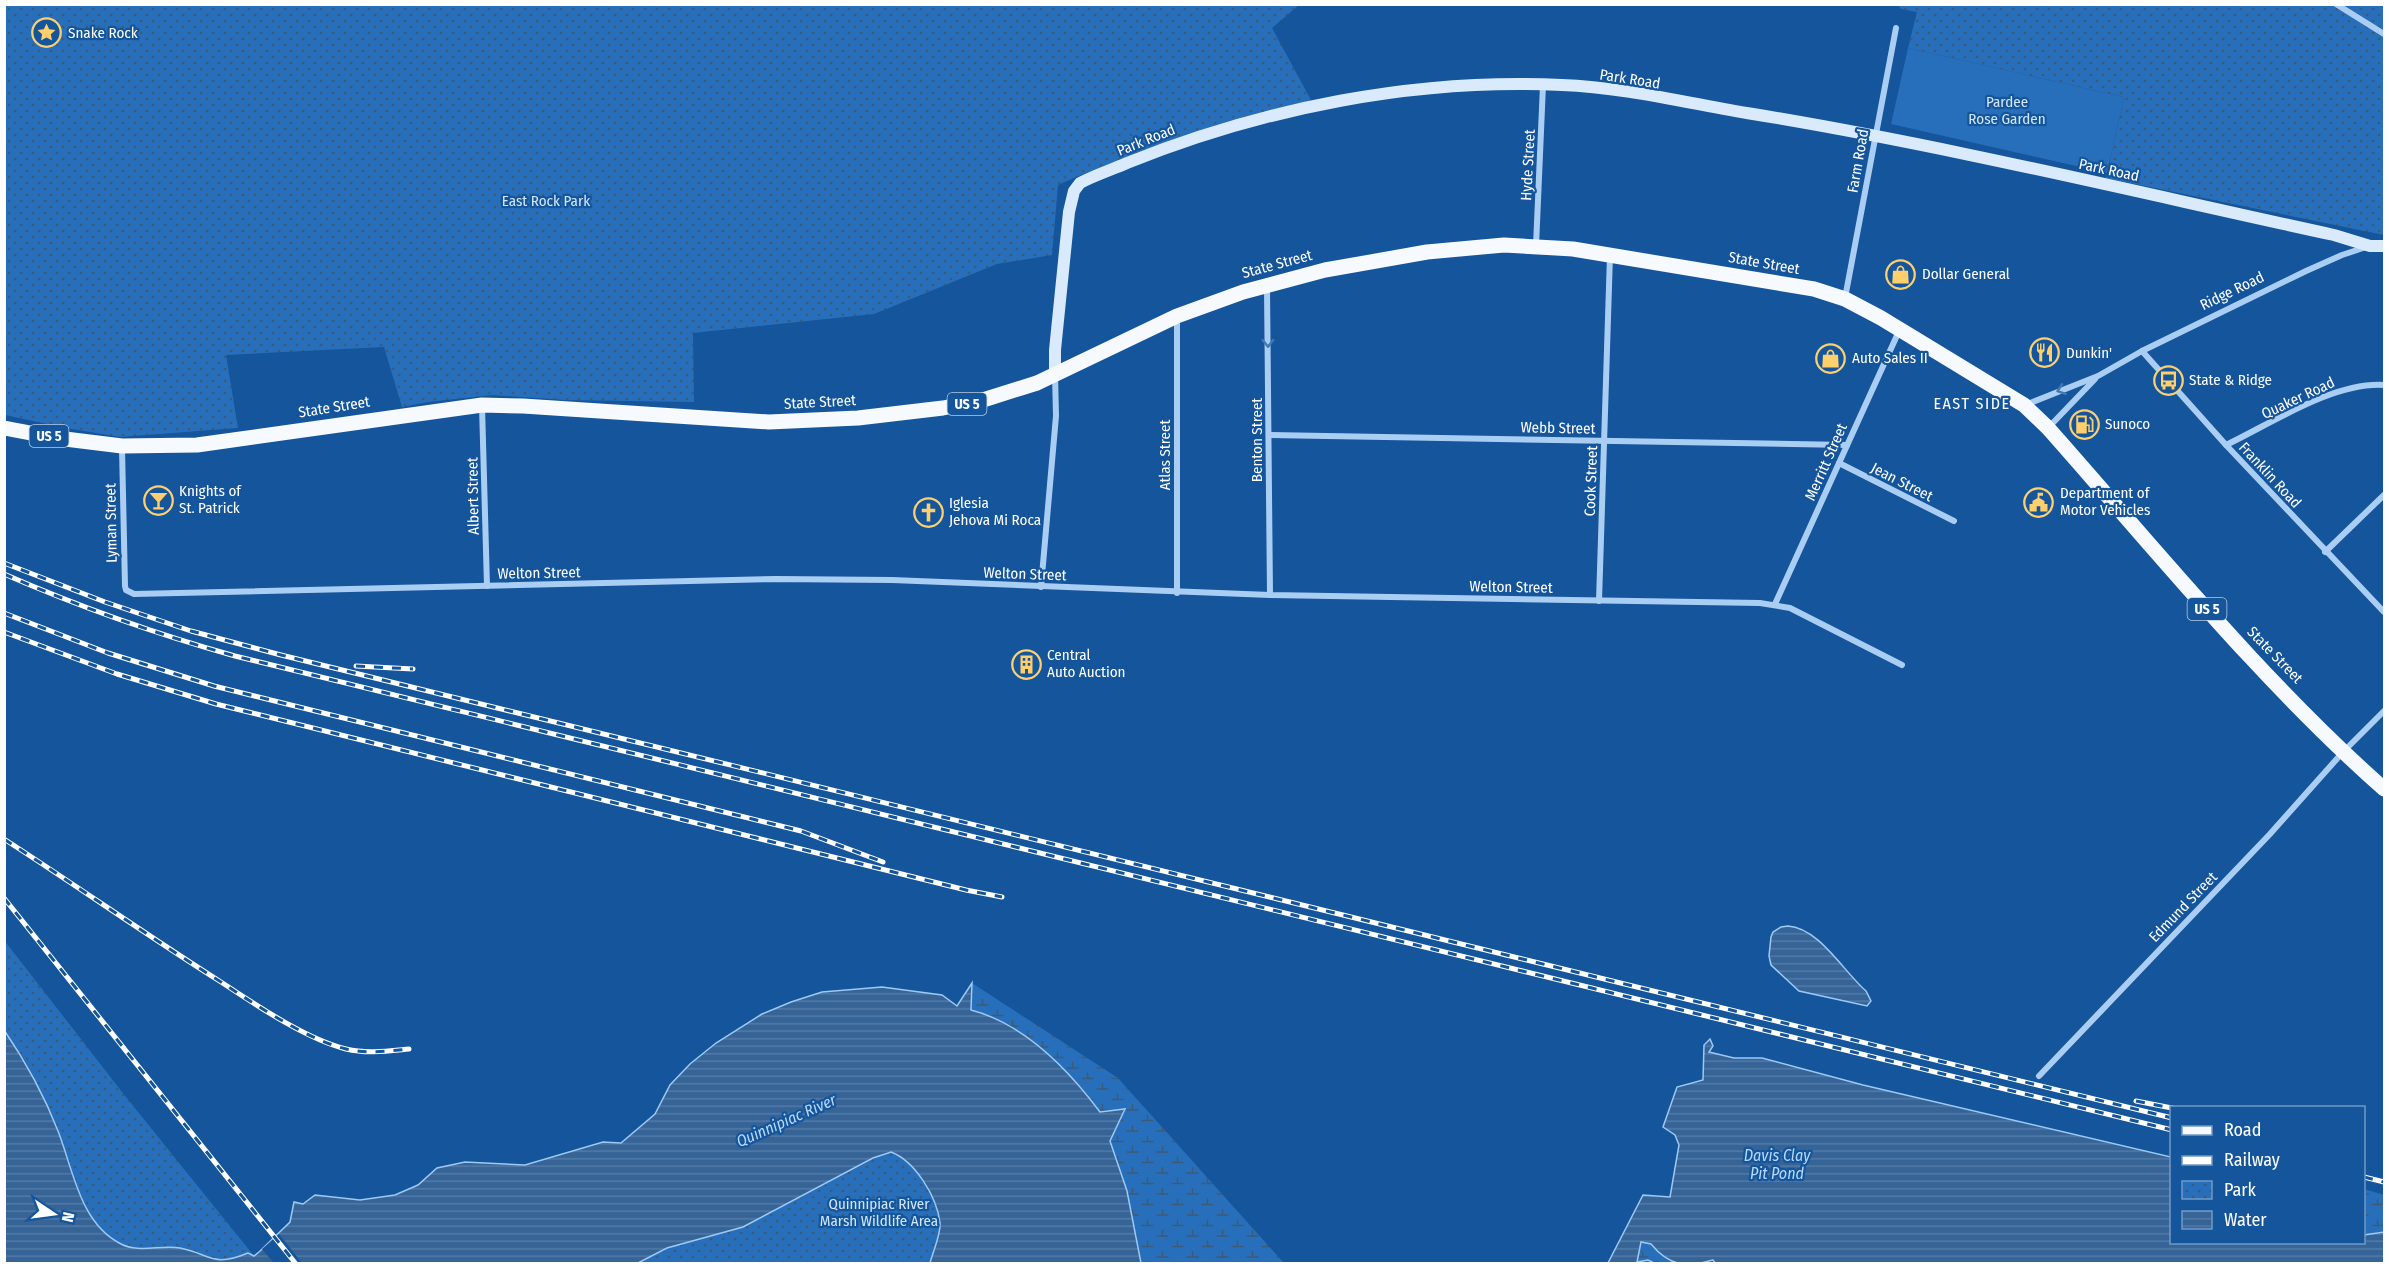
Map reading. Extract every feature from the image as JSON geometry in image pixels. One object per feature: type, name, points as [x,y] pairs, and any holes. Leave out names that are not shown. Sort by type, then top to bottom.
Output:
[{"type":"main road","name":"Park Road","points":[[1055,373],[1068,221],[1072,196],[1080,183],[1193,138],[1288,112],[1412,91],[1543,84],[1605,90],[1875,134],[2334,235],[2370,246]]},
{"type":"main road","name":"State Street","points":[[4,428],[57,438],[122,446],[196,445],[482,405],[543,407],[735,421],[820,421],[962,405],[1021,389],[1177,316],[1267,284],[1355,264],[1427,252],[1504,245],[1610,254],[1814,289],[1845,299],[2024,405],[2048,428],[2215,618],[2343,752],[2385,789]]},
{"type":"main road","name":"Ridge Road","points":[[2370,246],[2385,246]]},
{"type":"street","points":[[2336,4],[2385,34]]},
{"type":"street","name":"Farm Road","points":[[1845,299],[1896,28]]},
{"type":"street","name":"Hyde Street","points":[[1536,247],[1543,84]]},
{"type":"street","name":"Ridge Road","points":[[2024,405],[2098,376],[2142,351],[2331,259],[2370,246]]},
{"type":"street","name":"Cook Street","points":[[1599,601],[1610,254]]},
{"type":"street","name":"Benton Street","points":[[1267,284],[1270,595]]},
{"type":"street","name":"Atlas Street","points":[[1177,316],[1177,592]]},
{"type":"street","name":"Merritt Street","points":[[1775,604],[1899,330]]},
{"type":"street","name":"Franklin Road","points":[[2142,351],[2226,446],[2325,552],[2385,612]]},
{"type":"street","points":[[1041,587],[1056,416],[1055,373]]},
{"type":"street","name":"Ridge Road","points":[[2048,428],[2098,376]]},
{"type":"street","name":"Quaker Road","points":[[2226,446],[2334,392],[2367,384],[2385,385]]},
{"type":"street","name":"Albert Street","points":[[482,405],[487,586]]},
{"type":"street","name":"Webb Street","points":[[1269,435],[1847,445]]},
{"type":"street","name":"Lyman Street","points":[[122,446],[124,586],[126,590],[134,594]]},
{"type":"street","name":"Jean Street","points":[[1839,464],[1954,521]]},
{"type":"street","points":[[2325,552],[2385,495]]},
{"type":"street","name":"Welton Street","points":[[134,594],[776,579],[892,580],[1270,595],[1775,604],[1790,608],[1902,665]]},
{"type":"street","name":"Edmund Street","points":[[2039,1076],[2270,834],[2343,752],[2385,711]]},
{"type":"green space","name":"East Rock Park","points":[[5,5],[1299,5],[1272,28],[1311,100],[1151,149],[1058,185],[1052,255],[997,264],[874,314],[693,333],[694,402],[565,400],[492,395],[402,407],[384,347],[226,355],[238,428],[120,437],[5,415]]},
{"type":"green space","points":[[1898,5],[2384,5],[2384,235],[2106,178],[2124,97],[1908,48],[1917,12],[1901,9]]},
{"type":"green space","name":"Pardee Rose Garden","points":[[1908,48],[2124,97],[2107,173],[1891,124]]},
{"type":"green space","points":[[4,940],[254,1256],[224,1263],[185,1249],[131,1247],[114,1240],[101,1229],[90,1214],[81,1195],[32,1074],[5,1031],[3,1015]]},
{"type":"green space","points":[[972,983],[1118,1078],[1284,1263],[1141,1263],[1127,1192],[1100,1112],[1081,1087],[1038,1045],[971,1010]]},
{"type":"green space","name":"Quinnipiac River Marsh Wildlife Area","points":[[887,1152],[896,1154],[905,1160],[921,1180],[934,1203],[940,1228],[930,1263],[638,1264],[667,1248],[743,1227]]},
{"type":"green space","points":[[2365,1189],[2384,1195],[2384,1232],[2365,1235]]},
{"type":"green space","points":[[1641,1242],[1651,1244],[1673,1263],[1637,1262]]},
{"type":"water","points":[[1788,926],[1810,934],[1830,952],[1866,991],[1871,1001],[1867,1006],[1799,991],[1771,965],[1769,956],[1773,932]]},
{"type":"water","name":"Quinnipiac River","points":[[972,983],[971,1010],[1009,1026],[1044,1050],[1074,1080],[1100,1112],[1125,1109],[1110,1141],[1127,1191],[1141,1263],[930,1263],[940,1228],[938,1213],[930,1191],[923,1181],[908,1163],[891,1152],[873,1158],[743,1227],[667,1248],[638,1263],[5,1263],[4,1030],[47,1105],[87,1209],[107,1235],[128,1247],[180,1248],[219,1260],[248,1253],[254,1256],[290,1222],[294,1202],[303,1204],[315,1195],[360,1200],[395,1195],[418,1185],[437,1168],[465,1162],[525,1165],[603,1142],[621,1143],[655,1114],[670,1085],[690,1064],[716,1043],[762,1014],[791,1002],[822,992],[882,987],[942,995],[957,1006]]},
{"type":"water","name":"Davis Clay Pit Pond","points":[[1710,1039],[1713,1046],[1709,1052],[1734,1058],[1762,1058],[1863,1085],[2170,1157],[2170,1244],[2365,1244],[2365,1235],[2384,1232],[2384,1263],[1716,1264],[1713,1260],[1686,1264],[1671,1261],[1651,1244],[1641,1242],[1637,1262],[1648,1260],[1654,1263],[1608,1263],[1643,1195],[1670,1197],[1679,1145],[1675,1135],[1663,1127],[1677,1087],[1703,1080],[1704,1045]]},
{"type":"pier","points":[[279,1234],[302,1263],[274,1263],[262,1249]]},
{"type":"railway","points":[[4,563],[105,602],[191,631],[281,655],[2170,1118]]},
{"type":"railway","points":[[4,574],[118,619],[235,656],[2170,1130]]},
{"type":"railway","points":[[4,613],[108,653],[214,686],[801,831],[883,862]]},
{"type":"railway","points":[[4,632],[117,674],[216,704],[1002,897]]},
{"type":"railway","points":[[356,666],[413,669]]},
{"type":"railway","points":[[4,839],[265,1011],[315,1038],[354,1051],[378,1052],[409,1049]]},
{"type":"railway","points":[[4,898],[296,1264]]},
{"type":"railway","points":[[2136,1101],[2170,1108]]},
{"type":"railway","points":[[2365,1177],[2384,1182]]},
{"type":"place","name":"Snake Rock","points":[[47,33]]},
{"type":"place","name":"Dollar General","points":[[1901,274]]},
{"type":"place","name":"Dunkin'","points":[[2045,353]]},
{"type":"place","name":"Auto Sales II","points":[[1831,358]]},
{"type":"place","name":"State & Ridge","points":[[2168,380]]},
{"type":"place","name":"Sunoco","points":[[2084,424]]},
{"type":"place","name":"Knights of St. Patrick","points":[[158,500]]},
{"type":"place","name":"Department of Motor Vehicles","points":[[2039,502]]},
{"type":"place","name":"Iglesia Jehova Mi Roca","points":[[928,512]]},
{"type":"place","name":"Central Auto Auction","points":[[1026,664]]},
{"type":"district","name":"EAST SIDE","points":[[1972,403]]}]
